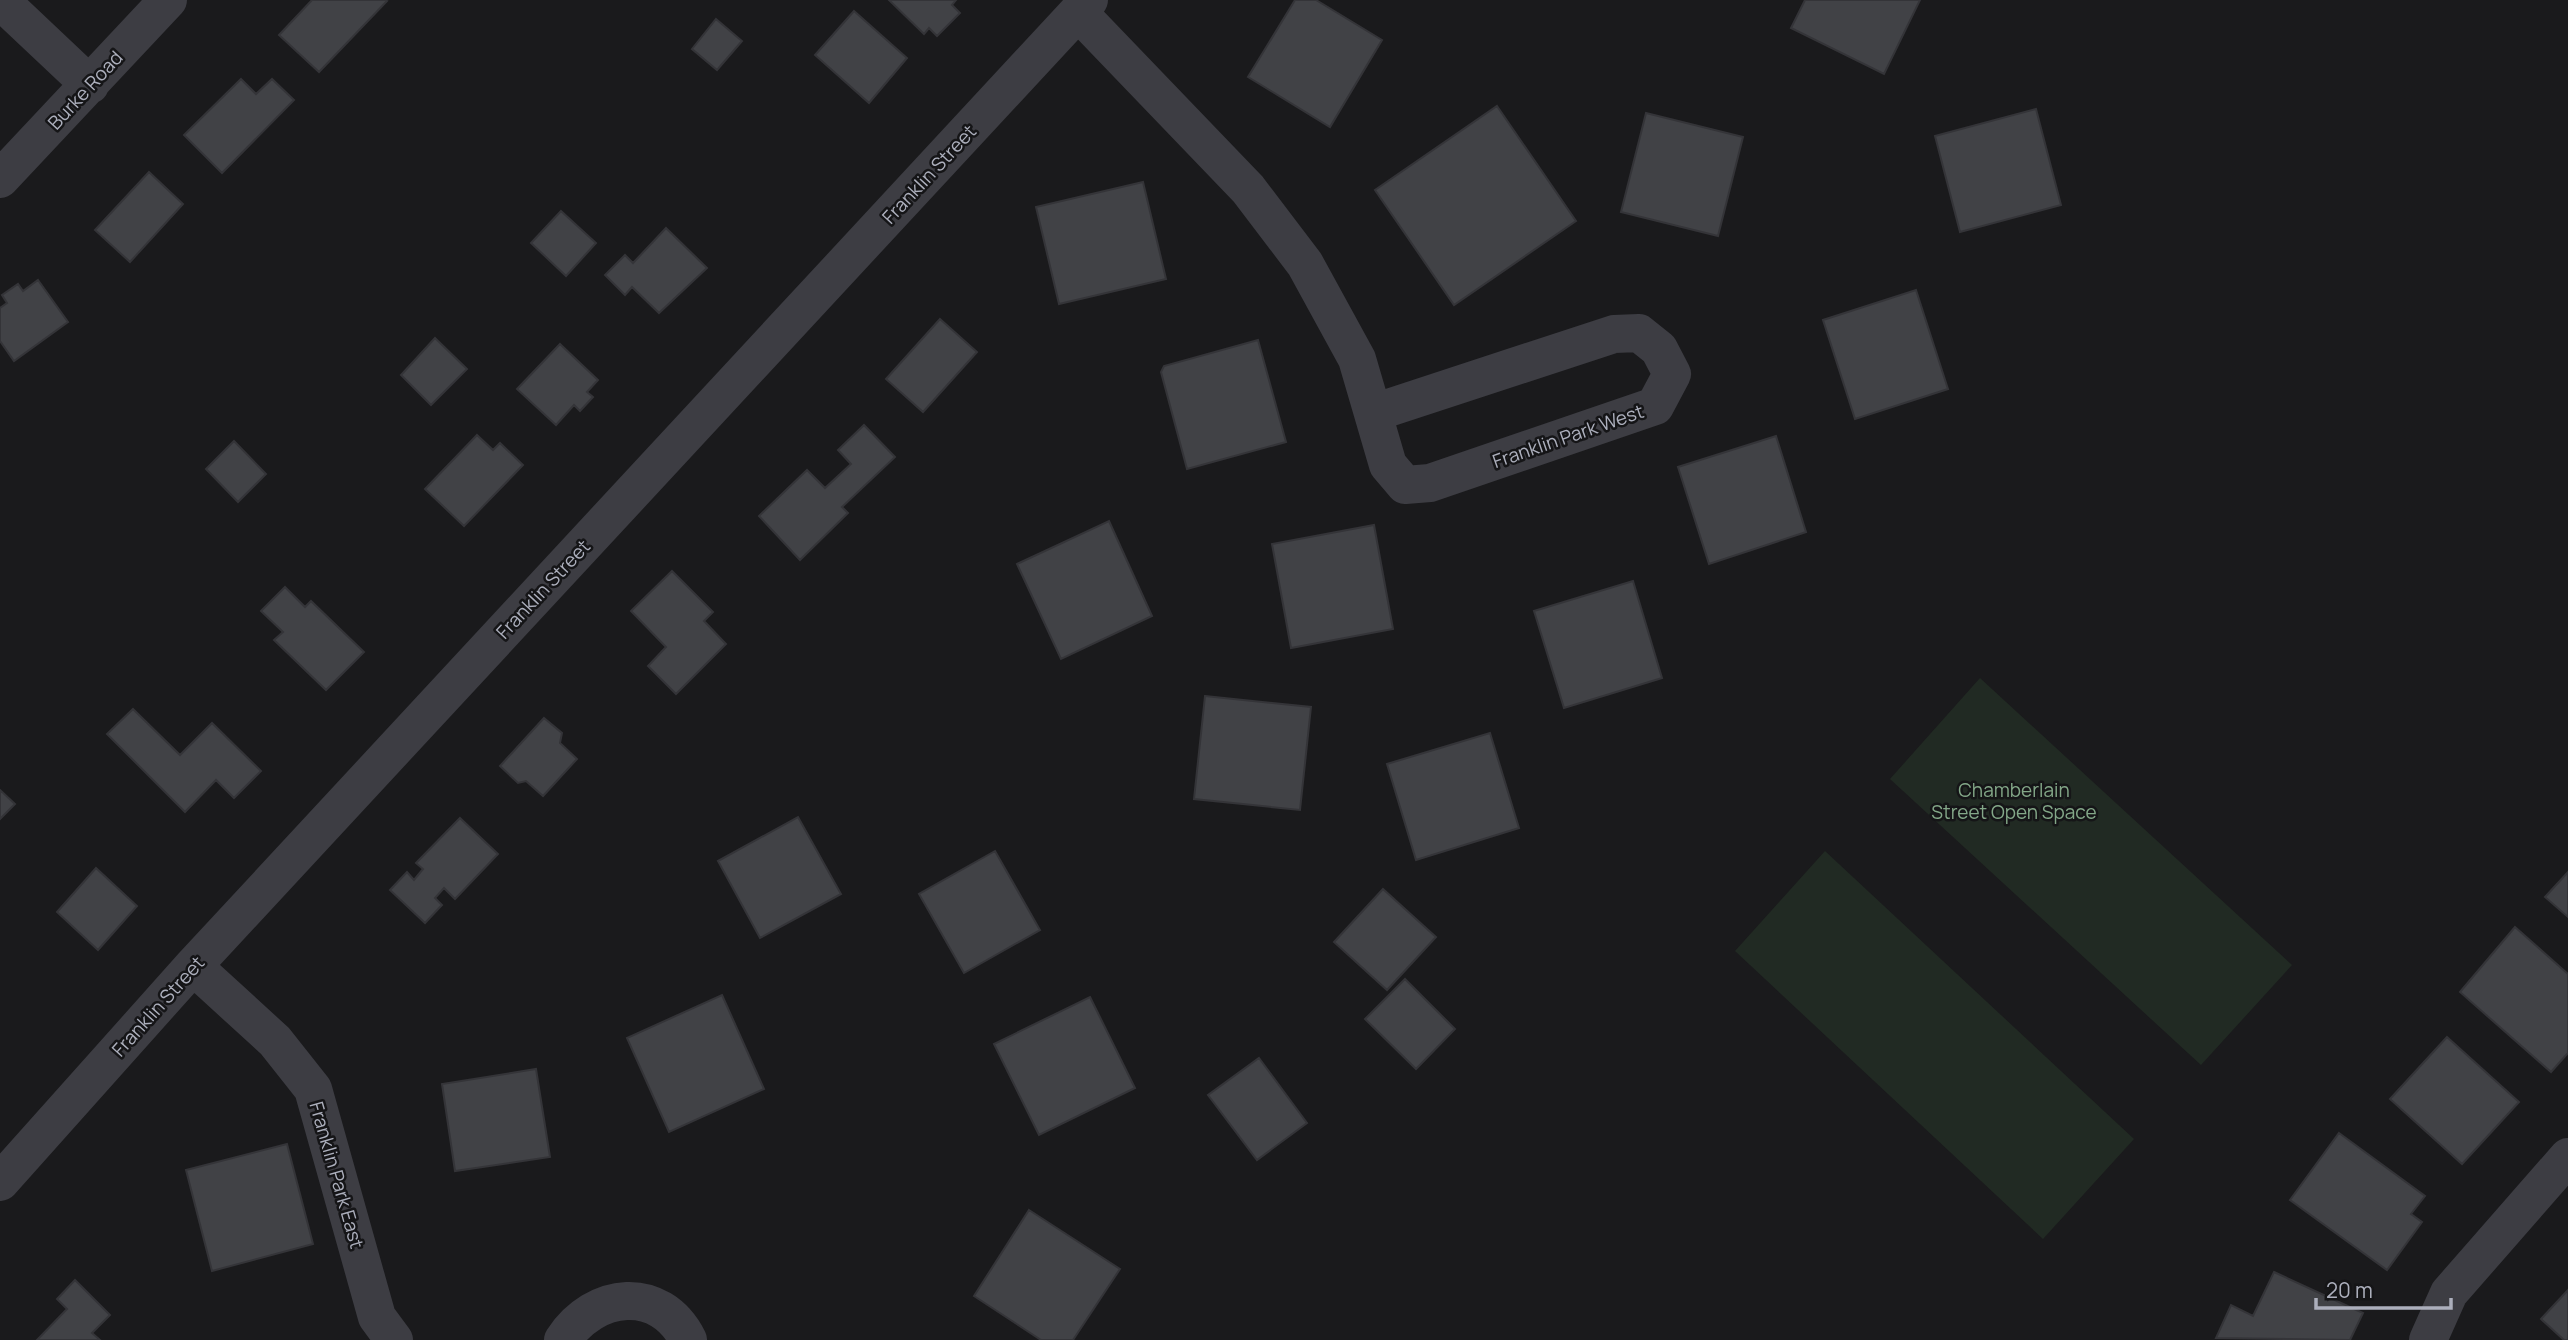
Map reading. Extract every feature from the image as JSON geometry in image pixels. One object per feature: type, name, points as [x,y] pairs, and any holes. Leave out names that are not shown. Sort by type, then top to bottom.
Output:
[{"type":"street","points":[[0,0],[90,85]]},
{"type":"street","name":"Burke Road","points":[[0,179],[168,0]]},
{"type":"street","name":"Franklin Park West","points":[[1084,6],[1248,189],[1305,264],[1357,359],[1388,465],[1405,485],[1430,483],[1655,406],[1672,374],[1659,349],[1639,333],[1614,334],[1373,413]]},
{"type":"street","name":"Franklin Street","points":[[0,1182],[193,966],[1084,6]]},
{"type":"street","name":"Franklin Park East","points":[[193,966],[275,1041],[313,1089],[377,1317],[394,1340]]},
{"type":"street","points":[[2428,1340],[2449,1293],[2568,1157]]},
{"type":"street","points":[[563,1340],[575,1322],[595,1308],[618,1301],[642,1302],[665,1312],[682,1328],[688,1340]]},
{"type":"green space","name":"Chamberlain Street Open Space","points":[[1980,678],[2292,965],[2201,1065],[1890,779]]},
{"type":"green space","points":[[1825,851],[2134,1139],[2043,1239],[1735,951]]},
{"type":"building","points":[[312,0],[387,1],[319,72],[279,35]]},
{"type":"building","points":[[889,0],[956,0],[952,5],[960,13],[937,36],[929,28],[924,34]]},
{"type":"building","points":[[1295,0],[1316,0],[1382,40],[1330,127],[1248,77]]},
{"type":"building","points":[[1805,0],[1920,0],[1884,74],[1791,28]]},
{"type":"building","points":[[854,11],[907,58],[869,103],[815,55]]},
{"type":"building","points":[[716,19],[742,41],[717,70],[692,49]]},
{"type":"building","points":[[241,79],[256,94],[272,79],[294,100],[222,173],[184,135]]},
{"type":"building","points":[[1497,106],[1576,221],[1454,305],[1375,190]]},
{"type":"building","points":[[2036,109],[2061,205],[1960,232],[1935,136]]},
{"type":"building","points":[[1646,113],[1743,137],[1718,236],[1621,212]]},
{"type":"building","points":[[149,172],[183,204],[130,262],[95,230]]},
{"type":"building","points":[[1143,182],[1166,279],[1059,304],[1036,207]]},
{"type":"building","points":[[561,211],[596,243],[566,276],[531,243]]},
{"type":"building","points":[[666,228],[707,268],[659,313],[632,287],[625,295],[605,275],[625,255],[633,263]]},
{"type":"building","points":[[38,280],[68,322],[14,361],[0,341],[0,308],[7,303],[2,295],[18,284],[23,291]]},
{"type":"building","points":[[1916,290],[1948,389],[1855,419],[1823,320]]},
{"type":"building","points":[[940,319],[977,352],[923,412],[886,379]]},
{"type":"building","points":[[435,338],[467,369],[431,405],[401,375]]},
{"type":"building","points":[[1258,340],[1286,442],[1187,469],[1161,372],[1164,366]]},
{"type":"building","points":[[560,344],[598,380],[587,392],[593,397],[580,411],[574,405],[556,425],[517,389]]},
{"type":"building","points":[[864,425],[895,457],[842,507],[848,513],[800,560],[759,516],[807,470],[825,488],[851,464],[838,450]]},
{"type":"building","points":[[477,435],[493,450],[500,443],[523,465],[464,526],[425,489]]},
{"type":"building","points":[[1776,436],[1806,532],[1709,564],[1678,467]]},
{"type":"building","points":[[234,441],[266,474],[238,502],[206,469]]},
{"type":"building","points":[[1109,521],[1152,616],[1061,659],[1017,564]]},
{"type":"building","points":[[1374,525],[1393,629],[1291,648],[1272,544]]},
{"type":"building","points":[[672,571],[713,612],[704,621],[726,644],[676,694],[648,666],[666,647],[631,611]]},
{"type":"building","points":[[1633,581],[1662,678],[1564,708],[1534,611]]},
{"type":"building","points":[[285,587],[305,607],[311,601],[364,652],[326,690],[274,640],[283,632],[261,611]]},
{"type":"building","points":[[1205,696],[1311,707],[1300,810],[1194,799]]},
{"type":"building","points":[[133,709],[180,755],[212,723],[261,771],[234,798],[216,780],[185,812],[107,734]]},
{"type":"building","points":[[544,718],[562,733],[560,743],[577,759],[543,796],[526,781],[518,783],[500,766]]},
{"type":"building","points":[[1490,733],[1519,828],[1416,860],[1387,764]]},
{"type":"building","points":[[0,790],[15,804],[0,819]]},
{"type":"building","points":[[798,817],[841,894],[760,938],[718,861]]},
{"type":"building","points":[[460,818],[498,854],[455,899],[444,888],[435,898],[442,905],[425,923],[390,890],[407,872],[414,880],[423,869],[416,863]]},
{"type":"building","points":[[995,851],[1040,930],[964,973],[919,894]]},
{"type":"building","points":[[96,868],[137,906],[98,950],[57,912]]},
{"type":"building","points":[[2568,872],[2568,917],[2545,897]]},
{"type":"building","points":[[1383,889],[1436,937],[1387,990],[1334,942]]},
{"type":"building","points":[[2515,927],[2568,974],[2568,1053],[2551,1072],[2460,992]]},
{"type":"building","points":[[1405,979],[1455,1029],[1416,1069],[1365,1019]]},
{"type":"building","points":[[722,995],[764,1089],[669,1132],[627,1038]]},
{"type":"building","points":[[1090,997],[1135,1088],[1039,1135],[994,1044]]},
{"type":"building","points":[[2447,1037],[2519,1102],[2462,1164],[2390,1099]]},
{"type":"building","points":[[1259,1058],[1307,1123],[1257,1160],[1208,1095]]},
{"type":"building","points":[[536,1069],[550,1157],[455,1171],[442,1084]]},
{"type":"building","points":[[2339,1133],[2425,1196],[2411,1214],[2422,1222],[2387,1270],[2290,1200]]},
{"type":"building","points":[[287,1144],[313,1244],[212,1271],[186,1170]]},
{"type":"building","points":[[1029,1210],[1120,1269],[1073,1340],[1041,1340],[974,1296]]},
{"type":"building","points":[[2274,1272],[2363,1313],[2350,1340],[2216,1338],[2231,1305],[2253,1316]]},
{"type":"building","points":[[75,1280],[110,1315],[92,1333],[100,1340],[37,1340],[67,1309],[57,1299]]},
{"type":"building","points":[[2568,1290],[2568,1340],[2564,1340],[2541,1319]]}]
